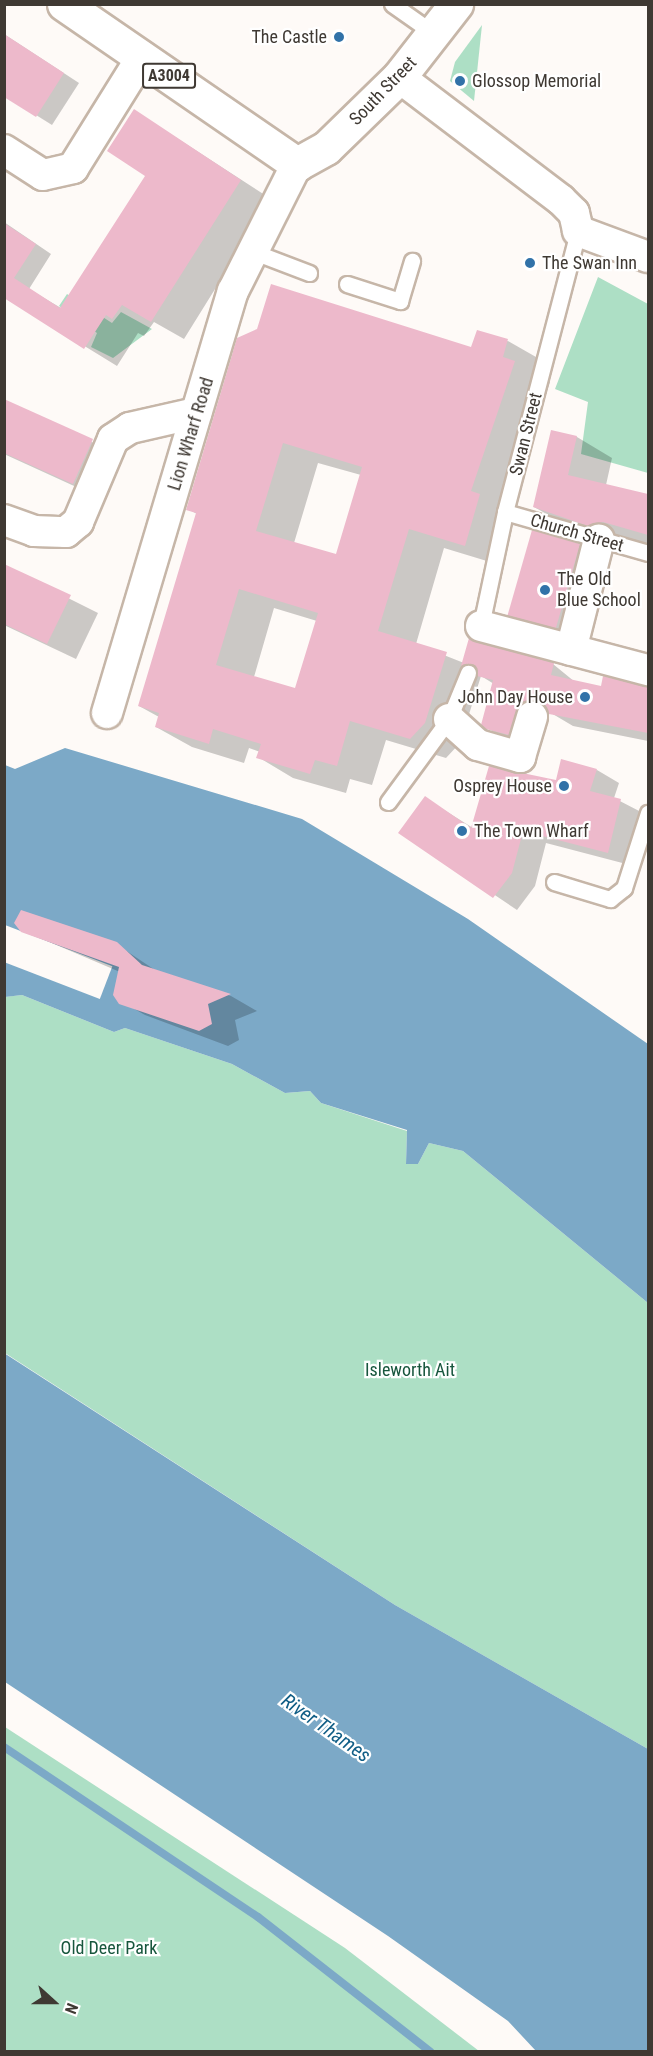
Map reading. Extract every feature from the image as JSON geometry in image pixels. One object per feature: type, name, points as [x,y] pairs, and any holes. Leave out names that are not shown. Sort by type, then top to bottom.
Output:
[{"type":"main road","name":"South Street","points":[[297,164],[326,148],[399,77],[436,36],[456,4]]},
{"type":"main road","name":"A3004","points":[[81,9],[142,57],[297,164]]},
{"type":"street","points":[[4,150],[43,175],[73,168],[142,57]]},
{"type":"street","points":[[399,77],[568,206],[578,231],[648,257]]},
{"type":"street","name":"Lion Wharf Road","points":[[107,713],[234,291],[297,164]]},
{"type":"street","points":[[4,520],[34,531],[66,532],[78,522],[113,439],[130,428],[196,413]]},
{"type":"street","points":[[572,650],[599,539]]},
{"type":"street","points":[[480,632],[572,650],[648,670]]},
{"type":"street","points":[[449,719],[478,745],[520,757],[532,717]]},
{"type":"lane","points":[[392,4],[436,36]]},
{"type":"lane","name":"Swan Street","points":[[480,632],[505,512],[578,231]]},
{"type":"lane","points":[[254,252],[309,273]]},
{"type":"lane","points":[[347,284],[400,301],[412,261]]},
{"type":"lane","name":"Church Street","points":[[505,512],[648,553]]},
{"type":"lane","points":[[388,802],[449,719],[468,674]]},
{"type":"lane","points":[[554,882],[610,899],[624,888],[648,813]]},
{"type":"green space","points":[[482,25],[474,101],[450,81],[455,62]]},
{"type":"green space","points":[[598,277],[648,304],[648,473],[581,454],[588,402],[555,389]]},
{"type":"green space","points":[[67,294],[112,323],[121,312],[152,329],[113,358],[91,347],[97,333],[59,306]]},
{"type":"green space","name":"Isleworth Ait","points":[[22,995],[114,1032],[125,1028],[232,1064],[285,1093],[310,1091],[321,1103],[407,1131],[406,1163],[418,1164],[429,1143],[463,1151],[648,1303],[648,1749],[395,1605],[5,1353],[4,997]]},
{"type":"green space","name":"Old Deer Park","points":[[5,1727],[345,1948],[479,2051],[5,2051]]},
{"type":"water","points":[[65,748],[302,819],[468,919],[648,1044],[648,1303],[463,1151],[429,1143],[418,1164],[406,1164],[407,1130],[321,1103],[310,1091],[285,1093],[232,1064],[125,1028],[114,1032],[22,995],[5,997],[5,765],[15,769]]},
{"type":"water","name":"River Thames","points":[[4,1353],[395,1605],[648,1749],[648,2051],[536,2051],[508,2021],[388,1936],[5,1682]]},
{"type":"pier","points":[[5,925],[112,966],[100,999],[4,962]]},
{"type":"building","points":[[4,34],[64,73],[36,117],[4,97]]},
{"type":"building","points":[[134,109],[241,180],[151,322],[122,305],[112,319],[106,315],[84,349],[4,298],[4,223],[36,244],[14,278],[60,308],[145,176],[107,151]]},
{"type":"building","points":[[271,284],[471,347],[477,330],[508,339],[503,357],[515,361],[471,491],[480,494],[465,546],[409,529],[378,631],[447,652],[425,723],[410,739],[350,721],[337,766],[315,760],[310,774],[256,758],[261,744],[213,729],[209,744],[155,727],[159,713],[138,706],[196,513],[186,510],[237,338],[257,329]],"holes":[[[283,443],[362,467],[336,554],[256,531]],[[239,589],[318,613],[295,688],[216,665]]]},
{"type":"building","points":[[4,399],[93,439],[73,484],[4,453]]},
{"type":"building","points":[[551,430],[577,436],[568,475],[648,494],[648,535],[603,522],[588,526],[533,507]]},
{"type":"building","name":"The Old Blue School","points":[[532,530],[580,544],[556,629],[507,616]]},
{"type":"building","points":[[4,564],[71,595],[47,644],[4,624]]},
{"type":"building","points":[[469,638],[554,663],[551,675],[601,686],[603,676],[648,687],[648,733],[549,714],[544,705],[529,700],[516,712],[509,735],[486,729],[481,725],[493,680],[477,676],[472,664],[461,666]]},
{"type":"building","name":"The Town Wharf","points":[[561,759],[597,769],[590,791],[621,799],[608,853],[523,831],[512,873],[493,898],[398,833],[425,796],[471,828],[489,766],[556,780]]},
{"type":"building","points":[[21,910],[117,942],[142,965],[231,994],[208,1004],[212,1024],[199,1031],[119,1004],[113,995],[119,967],[21,932],[14,923]]},
{"type":"waterway","points":[[4,1747],[258,1917],[431,2052]]},
{"type":"place","name":"The Castle","points":[[339,37]]},
{"type":"place","name":"Glossop Memorial","points":[[460,81]]},
{"type":"place","name":"The Swan Inn","points":[[530,263]]},
{"type":"place","name":"The Old Blue School","points":[[545,590]]},
{"type":"place","name":"John Day House","points":[[585,697]]},
{"type":"place","name":"Osprey House","points":[[564,786]]},
{"type":"place","name":"The Town Wharf","points":[[462,831]]}]
